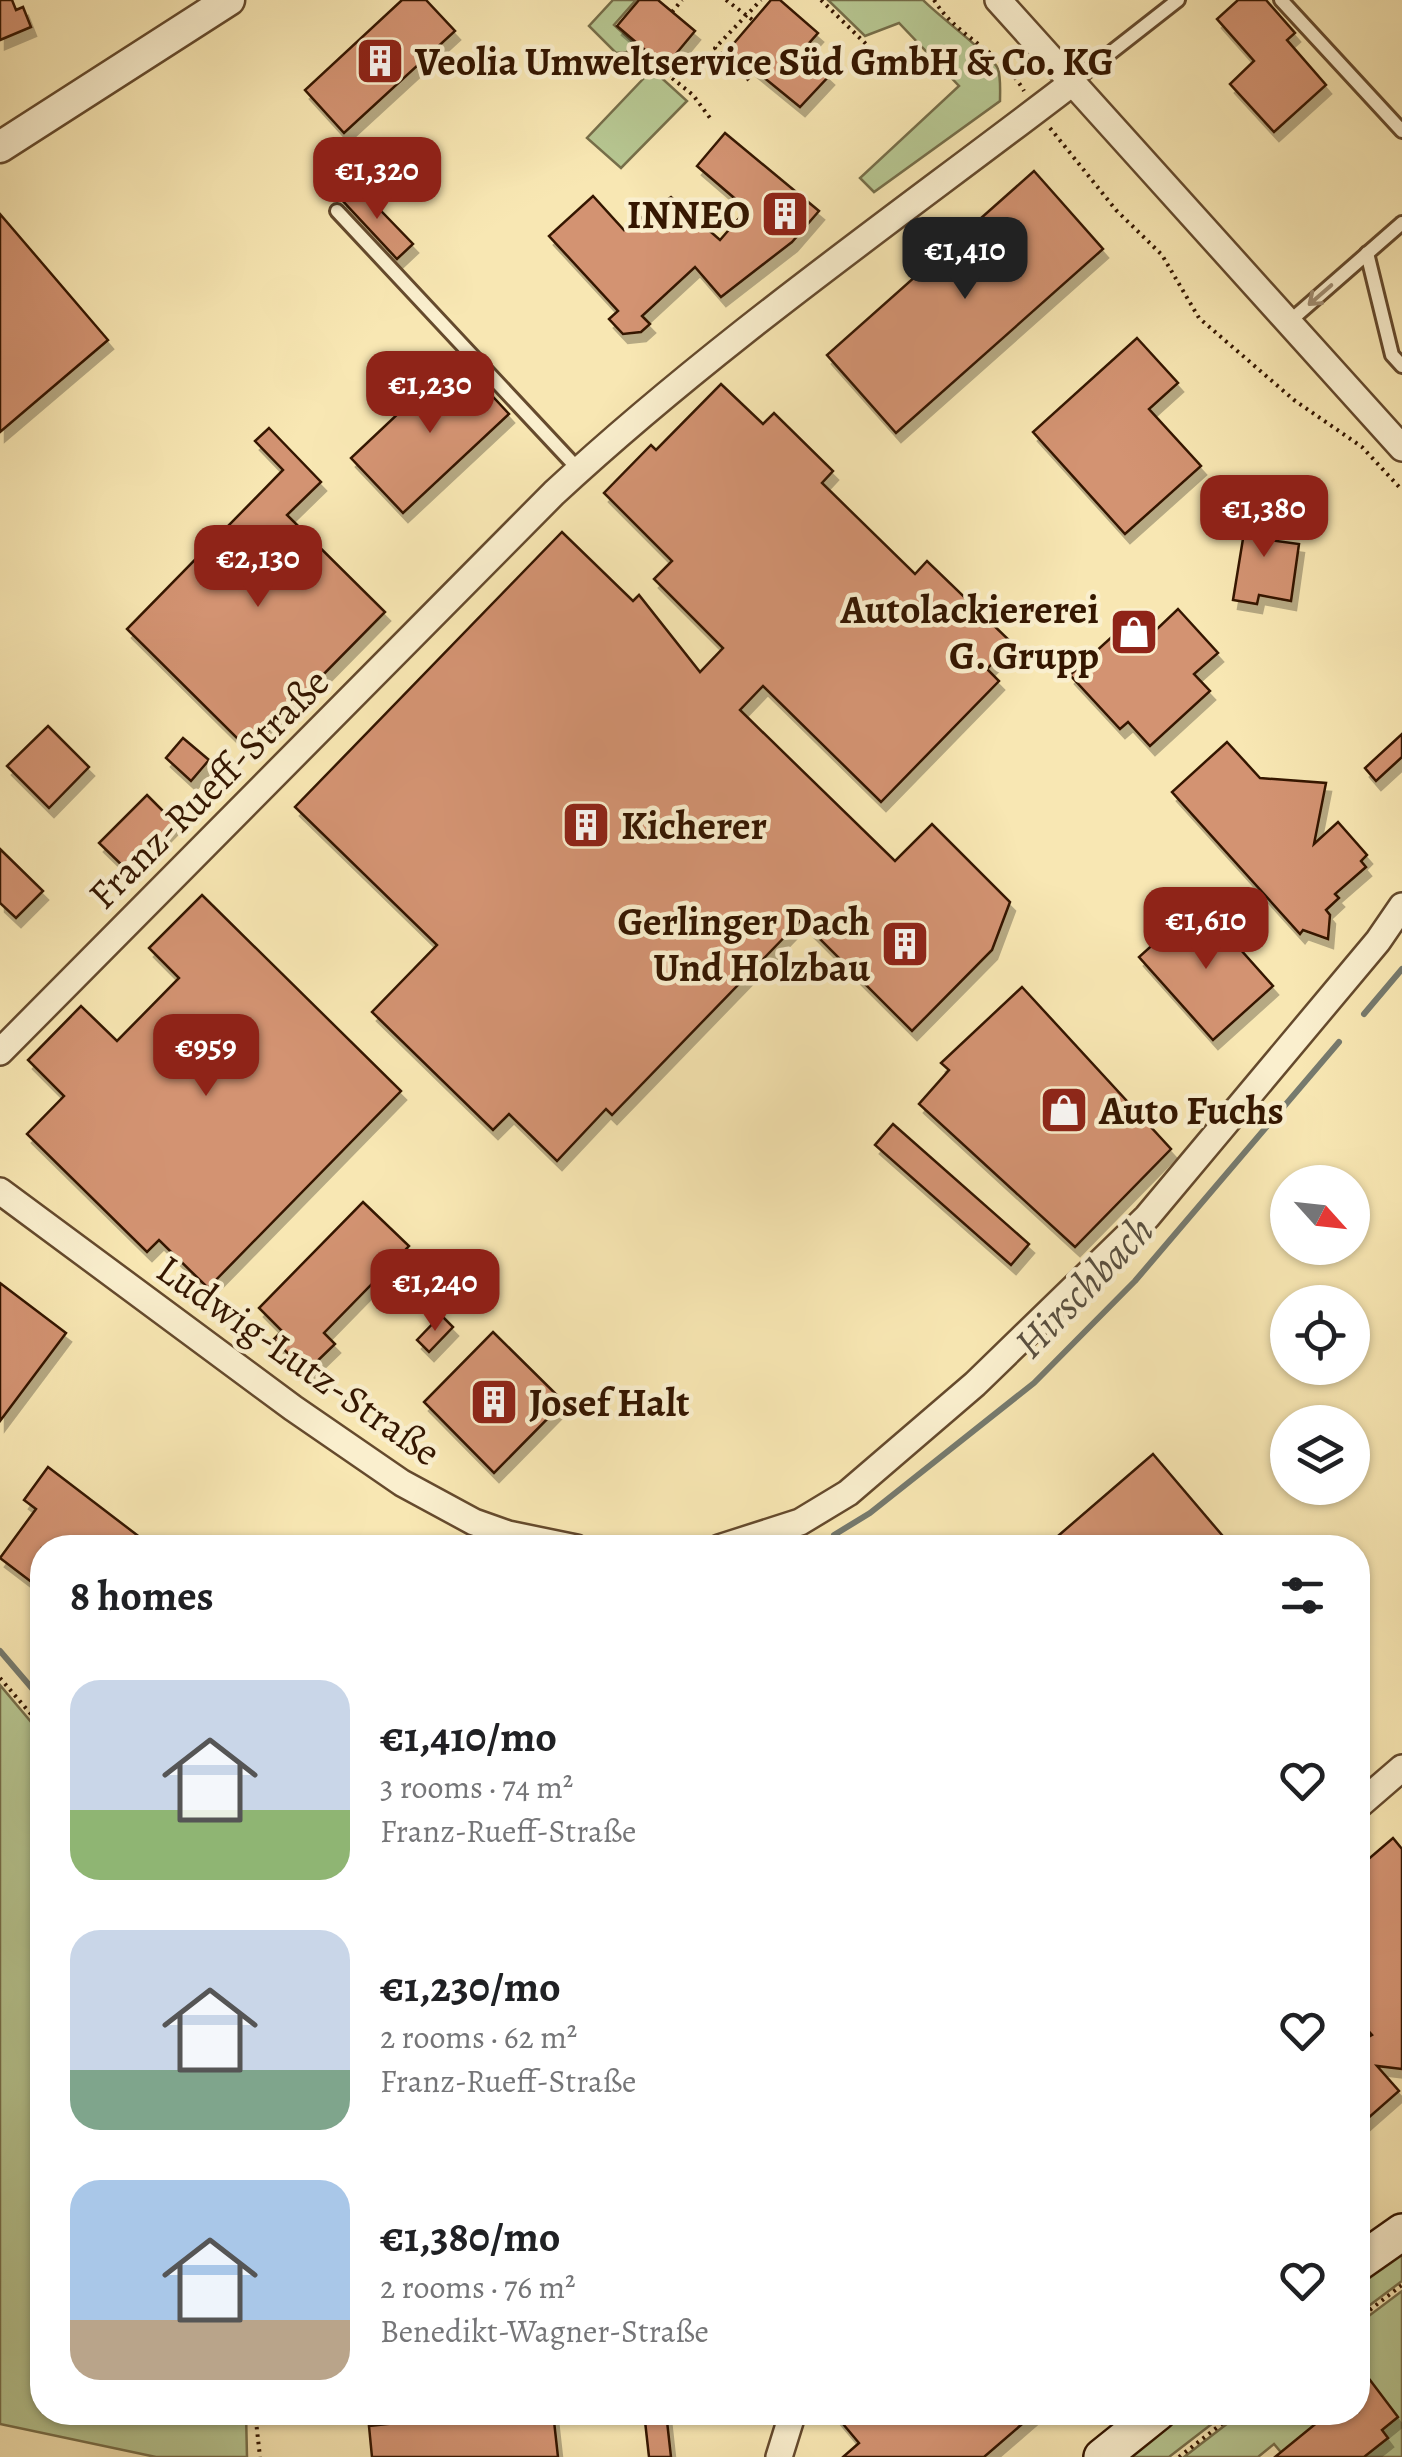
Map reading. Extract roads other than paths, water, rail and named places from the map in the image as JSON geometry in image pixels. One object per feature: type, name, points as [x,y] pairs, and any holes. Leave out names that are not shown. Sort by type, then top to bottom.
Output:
[{"type":"main road","points":[[1370,2255],[1402,2232]]},
{"type":"main road","points":[[1102,2457],[1142,2425]]},
{"type":"street","points":[[0,147],[229,0]]},
{"type":"street","points":[[998,0],[1402,448]]},
{"type":"street","name":"Franz-Rueff-Straße","points":[[0,1052],[636,417],[768,312],[1072,83]]},
{"type":"street","points":[[760,1535],[800,1522],[848,1493],[975,1384],[1147,1217],[1378,941],[1402,906]]},
{"type":"street","name":"Ludwig-Lutz-Straße","points":[[0,1191],[293,1408],[402,1483],[474,1522],[513,1535]]},
{"type":"street","points":[[1370,1796],[1402,1768]]},
{"type":"street","points":[[779,2457],[789,2425]]},
{"type":"lane","points":[[1072,83],[1178,0]]},
{"type":"lane","points":[[1281,0],[1402,131]]},
{"type":"lane","points":[[337,211],[579,470]]},
{"type":"lane","points":[[1290,321],[1402,223]]},
{"type":"lane","points":[[1367,254],[1392,356],[1402,366]]},
{"type":"waterway","name":"Hirschbach","points":[[1364,1014],[1402,969]]},
{"type":"waterway","name":"Hirschbach","points":[[834,1535],[870,1513],[1034,1383],[1135,1281],[1339,1042]]},
{"type":"waterway","name":"Hirschbach","points":[[0,1651],[30,1686]]},
{"type":"place","name":"Veolia Umweltservice Süd GmbH & Co. KG","points":[[380,61]]},
{"type":"place","name":"INNEO","points":[[785,214]]},
{"type":"place","name":"Autolackiererei G. Grupp","points":[[1134,632]]},
{"type":"place","name":"Kicherer","points":[[586,825]]},
{"type":"place","name":"Gerlinger Dach Und Holzbau","points":[[905,944]]},
{"type":"place","name":"Auto Fuchs","points":[[1064,1110]]},
{"type":"place","name":"Josef Halt","points":[[494,1402]]}]
